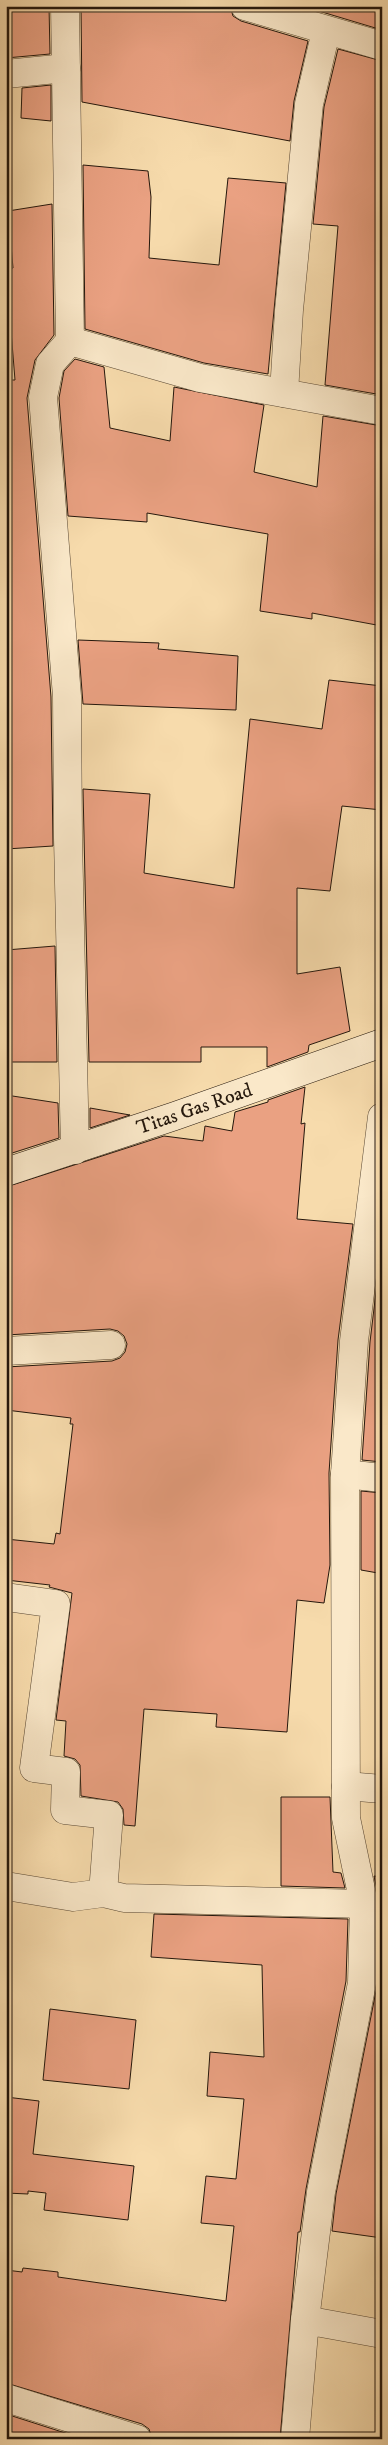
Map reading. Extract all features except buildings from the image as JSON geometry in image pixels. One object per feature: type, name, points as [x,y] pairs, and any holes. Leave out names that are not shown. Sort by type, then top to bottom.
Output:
[{"type":"street","points":[[65,6],[70,340],[50,364],[43,397],[68,696],[68,838],[75,1150]]},
{"type":"street","points":[[245,6],[382,46]]},
{"type":"street","points":[[284,393],[289,310],[310,104],[326,31]]},
{"type":"street","points":[[6,74],[66,68]]},
{"type":"street","points":[[70,340],[200,378],[382,411]]},
{"type":"street","name":"Titas Gas Road","points":[[6,1172],[75,1150],[382,1043]]},
{"type":"street","points":[[295,2439],[305,2320],[321,2192],[362,1983],[364,1904],[346,1818],[346,1474],[354,1341],[373,1272],[382,1117]]},
{"type":"street","points":[[6,1351],[111,1345]]},
{"type":"street","points":[[346,1474],[382,1478]]},
{"type":"street","points":[[6,1597],[56,1604],[34,1768],[66,1772],[65,1810],[109,1815],[103,1893]]},
{"type":"street","points":[[346,1786],[382,1789]]},
{"type":"street","points":[[6,1886],[73,1897],[103,1893],[124,1898],[364,1904]]},
{"type":"street","points":[[305,2320],[382,2334]]},
{"type":"street","points":[[6,2398],[137,2439]]}]
